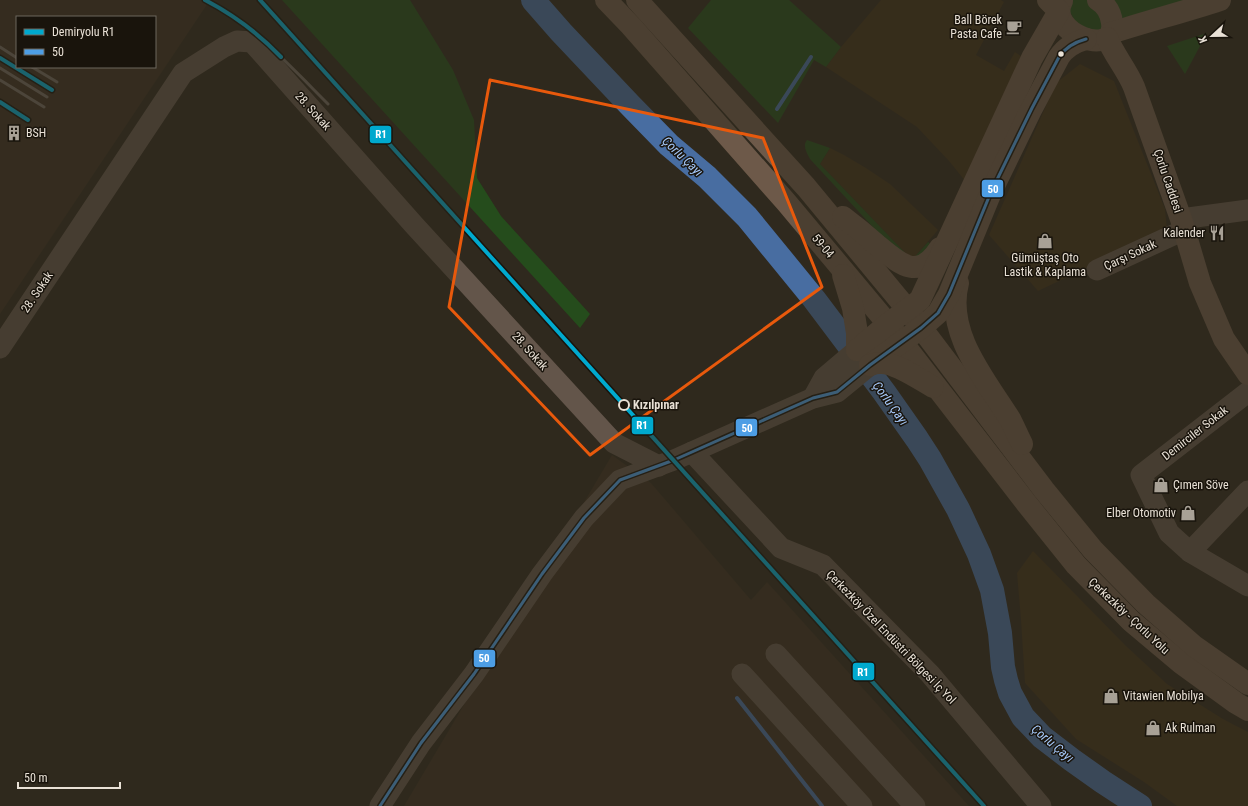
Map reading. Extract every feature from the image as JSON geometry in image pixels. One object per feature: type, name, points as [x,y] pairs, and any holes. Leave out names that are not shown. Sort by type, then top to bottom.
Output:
[{"type":"main road","name":"59-04","points":[[606,0],[786,202],[888,324],[1026,504]]},
{"type":"main road","name":"59-04","points":[[637,0],[806,187],[907,309],[1044,490],[1093,550],[1146,604],[1194,646],[1248,684]]},
{"type":"main road","points":[[1098,0],[1103,4],[1110,16],[1113,27],[1104,41]]},
{"type":"main road","points":[[864,358],[902,342],[938,313],[949,294],[994,185],[1032,108],[1062,53],[1071,45],[1104,41],[1148,21],[1178,14],[1220,0]]},
{"type":"main road","points":[[864,358],[888,324],[920,300],[1032,58],[1056,2]]},
{"type":"main road","points":[[1056,2],[1061,20],[1066,27],[1104,41]]},
{"type":"main road","name":"Çorlu Caddesi","points":[[1104,41],[1132,81],[1182,224],[1200,283],[1224,339],[1248,374]]},
{"type":"main road","points":[[806,187],[894,259],[905,266],[918,267],[929,262],[954,228]]},
{"type":"main road","points":[[968,245],[957,288],[956,308],[960,329],[966,348],[1011,421],[1044,490]]},
{"type":"main road","points":[[840,267],[852,308],[856,333],[864,358]]},
{"type":"main road","points":[[864,358],[898,367],[940,392]]},
{"type":"main road","name":"Çerkezköy - Çorlu Yolu","points":[[1026,504],[1076,565],[1131,620],[1181,663],[1248,710]]},
{"type":"street","name":"28. Sokak","points":[[0,348],[183,73],[224,47],[237,41],[252,42],[414,225],[614,443],[659,466]]},
{"type":"street","name":"Çarşı Sokak","points":[[1097,270],[1182,224],[1248,210]]},
{"type":"street","points":[[380,806],[421,743],[474,674],[533,587],[584,518],[620,480],[692,452],[813,398],[864,358]]},
{"type":"street","name":"Demirciler Sokak","points":[[1190,552],[1169,533],[1141,475],[1248,392]]},
{"type":"street","name":"Çerkezköy Özel Endüstri Bölgesi İç Yol","points":[[692,452],[781,548],[823,565],[930,674],[1041,806]]},
{"type":"street","points":[[1248,491],[1190,552],[1248,586]]},
{"type":"street","points":[[776,654],[915,806]]},
{"type":"street","points":[[742,674],[862,806]]},
{"type":"highlighted area","points":[[490,80],[763,138],[822,287],[590,455],[449,307]]},
{"type":"shaded area","points":[[0,0],[210,0],[0,314]]},
{"type":"shaded area","points":[[881,0],[1001,0],[1004,2],[976,55],[1004,71],[1015,52],[1021,56],[966,182],[949,161],[917,127],[826,67]]},
{"type":"shaded area","points":[[1080,64],[1114,81],[1165,209],[1167,230],[1038,291],[989,235],[1056,83]]},
{"type":"shaded area","points":[[830,148],[866,168],[890,184],[938,230],[912,260],[820,164]]},
{"type":"shaded area","points":[[612,455],[651,483],[751,600],[767,582],[969,806],[404,806]]},
{"type":"shaded area","points":[[1033,551],[1125,645],[1167,684],[1223,719],[1248,732],[1248,806],[1177,806],[1144,782],[1076,739],[1025,683],[1017,573]]},
{"type":"green space","points":[[282,0],[410,0],[453,70],[474,120],[477,178],[501,216],[590,314],[580,328]]},
{"type":"green space","points":[[711,0],[789,0],[841,47],[826,67],[814,60],[778,123],[688,28]]},
{"type":"green space","points":[[1064,0],[1220,0],[1083,37]]},
{"type":"green space","points":[[1207,33],[1185,74],[1167,46]]},
{"type":"green space","points":[[807,140],[830,148],[820,164],[912,260],[928,242],[937,249],[908,265],[810,159],[805,147]]},
{"type":"waterway","name":"Çorlu Çayı","points":[[533,0],[561,32],[669,145],[707,177],[747,217],[814,299],[884,392],[917,439],[958,509],[979,554],[992,590],[1000,633],[1003,667],[1006,680],[1010,693],[1023,717],[1042,737],[1072,760],[1140,806]]},
{"type":"waterway","points":[[777,109],[811,57]]},
{"type":"waterway","points":[[737,698],[822,806]]},
{"type":"railway","points":[[205,0],[223,10],[255,34],[285,61],[328,104]]},
{"type":"railway","points":[[0,47],[16,57]]},
{"type":"railway","points":[[0,58],[16,68]]},
{"type":"railway","points":[[0,68],[47,97]]},
{"type":"railway","points":[[16,68],[52,90]]},
{"type":"railway","points":[[34,68],[57,82]]},
{"type":"railway","points":[[0,80],[44,107]]},
{"type":"railway","points":[[0,102],[28,120]]},
{"type":"rail line","name":"R1","points":[[205,0],[245,26],[281,57]]},
{"type":"rail line","name":"R1","points":[[260,0],[984,806]]},
{"type":"rail line","name":"R1","points":[[0,58],[16,68]]},
{"type":"rail line","name":"R1","points":[[16,68],[52,90]]},
{"type":"rail line","name":"R1","points":[[0,102],[28,120]]},
{"type":"transit line","name":"50","points":[[380,806],[421,743],[474,674],[542,574],[584,518],[620,480],[674,460],[813,398],[837,392],[870,365],[921,328],[938,313],[949,294],[991,192],[1059,57],[1071,46],[1086,39]]},
{"type":"place","name":"Ball Börek Pasta Cafe","points":[[1014,27]]},
{"type":"place","name":"BSH","points":[[14,133]]},
{"type":"place","name":"Kalender","points":[[1217,233]]},
{"type":"place","name":"Gümüştaş Oto Lastik & Kaplama","points":[[1045,241]]},
{"type":"place","name":"Kızılpınar","points":[[624,405]]},
{"type":"place","name":"Çımen Söve","points":[[1161,485]]},
{"type":"place","name":"Elber Otomotiv","points":[[1188,513]]},
{"type":"place","name":"Vitawien Mobilya","points":[[1111,696]]},
{"type":"place","name":"Ak Rulman","points":[[1153,728]]}]
